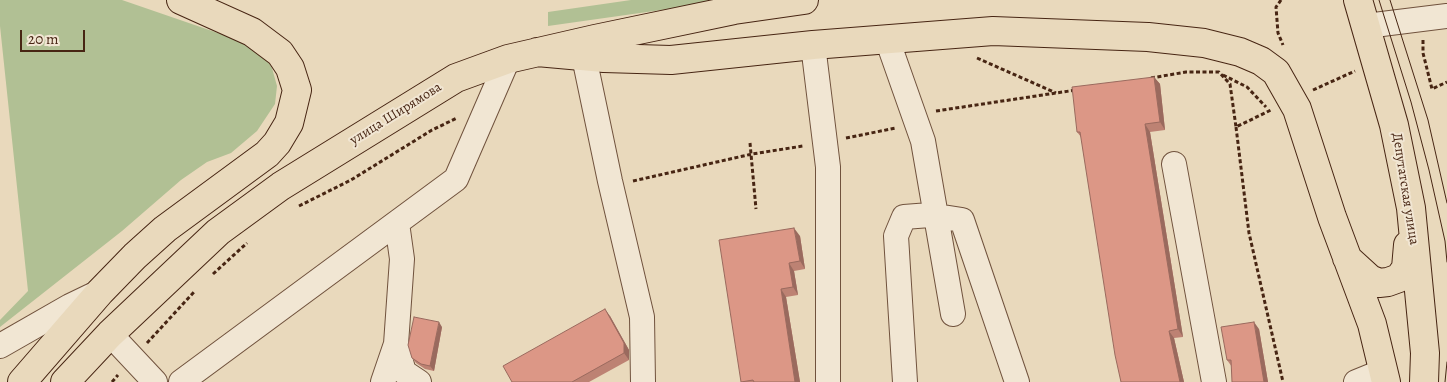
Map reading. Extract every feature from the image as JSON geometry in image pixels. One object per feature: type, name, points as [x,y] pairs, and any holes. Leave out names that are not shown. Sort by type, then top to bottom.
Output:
[{"type":"main road","points":[[22,382],[100,292],[165,229],[267,154],[284,134],[294,111],[297,90],[294,78],[280,53],[252,32],[181,0]]},
{"type":"main road","name":"улица Ширямова","points":[[65,382],[165,280],[218,232],[281,186],[456,78],[508,58],[734,10],[804,0]]},
{"type":"main road","name":"Депутатская улица","points":[[1358,0],[1394,126],[1411,208],[1425,353],[1424,382]]},
{"type":"main road","points":[[537,52],[671,60],[813,45],[993,31],[1148,37],[1204,43],[1240,52],[1267,64],[1281,79],[1281,105],[1346,257],[1372,324],[1385,376]]},
{"type":"main road","points":[[1346,257],[1370,279],[1379,283],[1399,278],[1406,268],[1411,208]]},
{"type":"street","points":[[1366,26],[1447,16]]},
{"type":"street","points":[[887,40],[923,141],[953,314]]},
{"type":"street","points":[[813,45],[828,167],[828,382]]},
{"type":"street","points":[[584,56],[611,186],[642,317],[643,382]]},
{"type":"street","points":[[181,382],[456,179],[508,58]]},
{"type":"street","points":[[1174,164],[1214,382]]},
{"type":"street","points":[[905,382],[896,236],[904,217],[936,216],[962,220],[1017,382]]},
{"type":"street","points":[[383,382],[396,344],[402,260],[397,222]]},
{"type":"street","points":[[0,346],[70,306],[100,292]]},
{"type":"street","points":[[110,334],[155,382]]},
{"type":"street","points":[[396,344],[404,372],[420,382]]},
{"type":"street","points":[[1356,382],[1385,376]]},
{"type":"path","points":[[1424,35],[1423,53],[1432,89],[1447,82]]},
{"type":"path","points":[[971,57],[1056,93]]},
{"type":"path","points":[[1236,127],[1360,69]]},
{"type":"path","points":[[1149,78],[1186,72],[1219,72],[1281,105]]},
{"type":"path","points":[[1219,72],[1230,84],[1249,233],[1282,382]]},
{"type":"path","points":[[946,109],[1084,89]]},
{"type":"path","points":[[294,209],[351,180],[432,130],[489,104]]},
{"type":"path","points":[[611,186],[752,154],[916,124]]},
{"type":"path","points":[[750,143],[756,209]]},
{"type":"path","points":[[206,280],[249,242]]},
{"type":"path","points":[[112,382],[199,286]]},
{"type":"green space","points":[[0,0],[122,0],[247,43],[264,55],[272,68],[277,86],[275,104],[257,131],[231,153],[207,162],[181,180],[122,231],[0,327],[0,320],[28,291],[0,26]]},
{"type":"green space","points":[[631,0],[732,0],[548,26],[548,12]]},
{"type":"building","points":[[1154,77],[1160,122],[1145,124],[1178,329],[1169,331],[1180,382],[1121,382],[1115,355],[1080,132],[1077,132],[1072,87]]},
{"type":"building","points":[[794,228],[800,261],[789,263],[793,287],[781,289],[795,382],[754,382],[753,380],[741,382],[719,240]]},
{"type":"building","points":[[605,309],[624,343],[624,353],[572,382],[512,382],[503,366]]},
{"type":"building","points":[[414,317],[439,322],[430,366],[421,364],[412,358],[408,345]]},
{"type":"building","points":[[1254,322],[1264,382],[1232,382],[1231,360],[1227,360],[1221,327]]},
{"type":"tram line","points":[[1379,0],[1411,102],[1429,170],[1445,241],[1447,262]]},
{"type":"tram line","points":[[1390,0],[1428,120],[1447,203]]},
{"type":"tram line","points":[[1445,382],[1447,362]]}]
